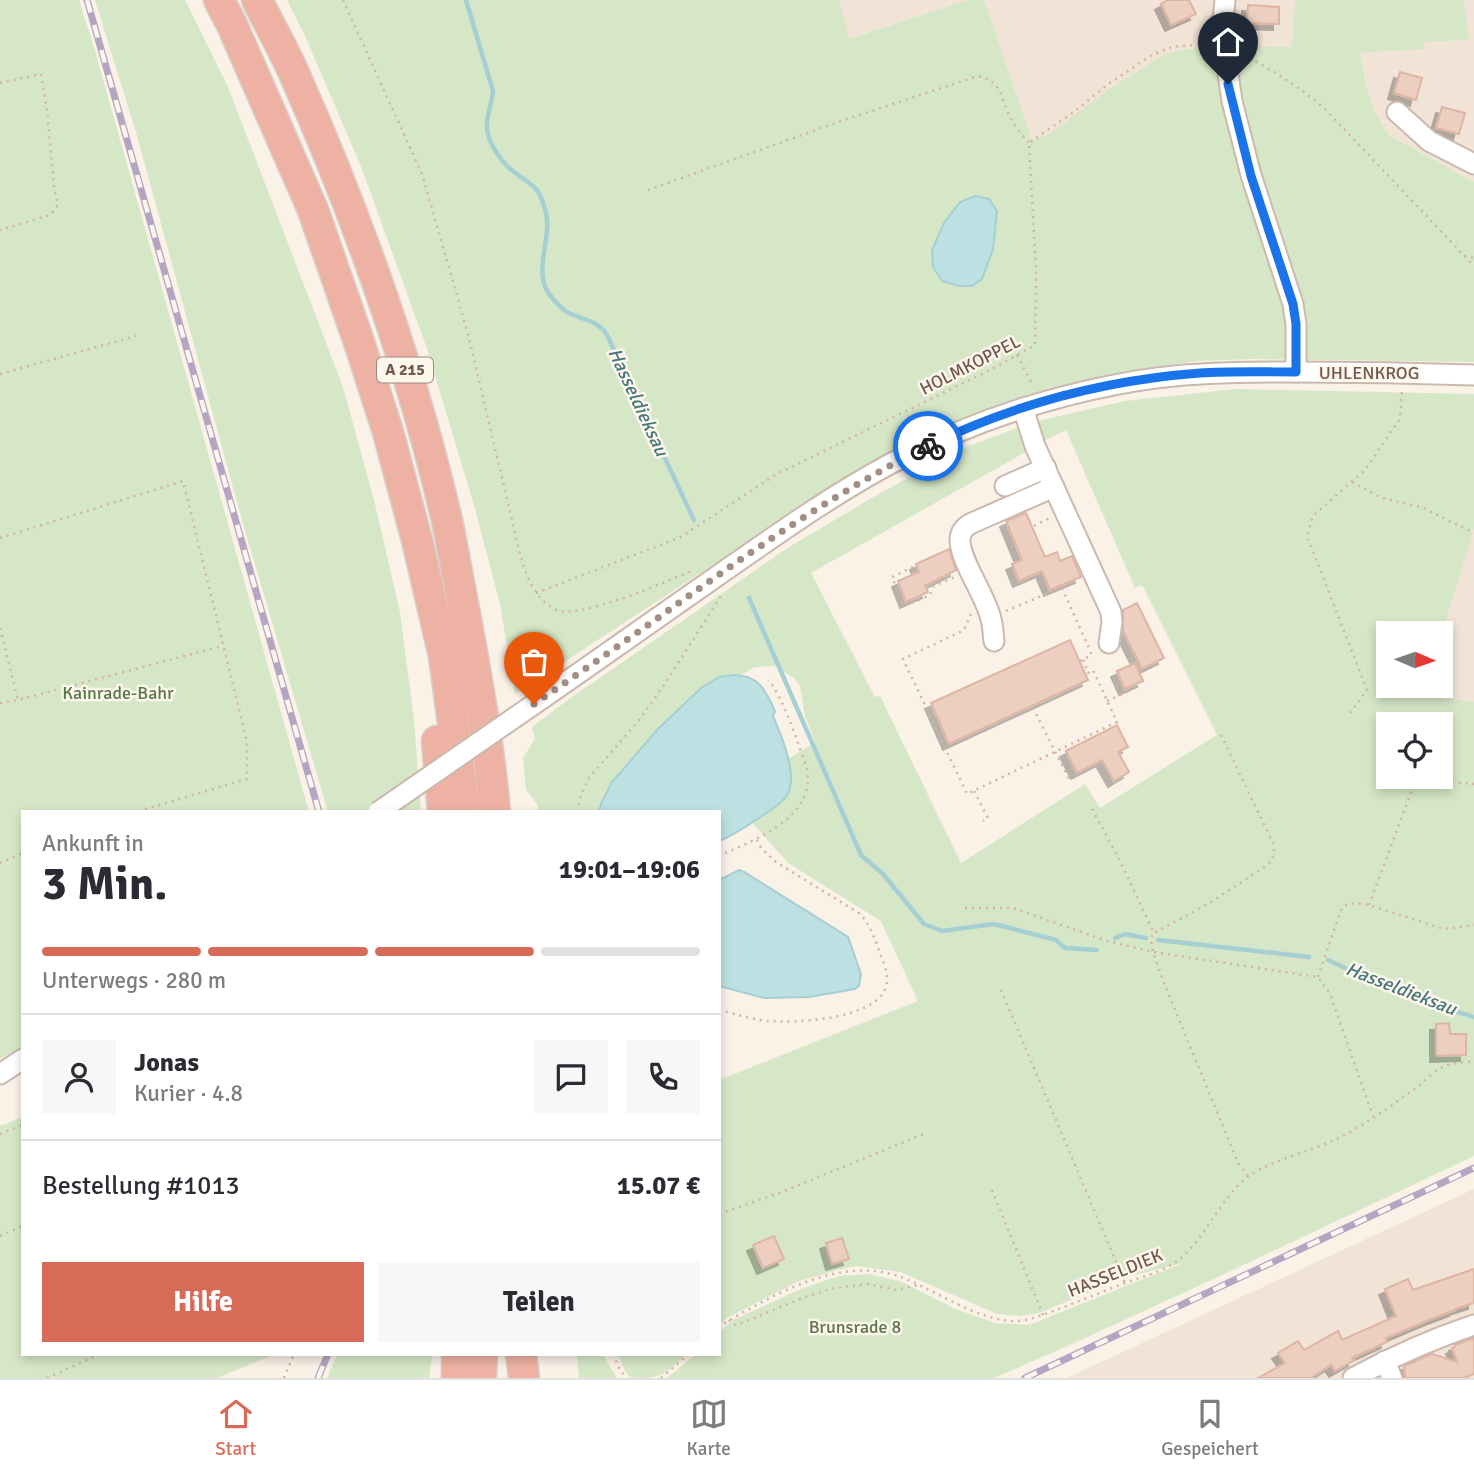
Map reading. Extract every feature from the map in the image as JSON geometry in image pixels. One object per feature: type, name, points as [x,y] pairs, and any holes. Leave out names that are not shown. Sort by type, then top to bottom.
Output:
[{"type":"highway","name":"A 215","points":[[219,0],[313,210],[388,432],[444,656],[465,810]]},
{"type":"highway","name":"A 215","points":[[257,0],[292,70],[347,201],[391,325],[421,421],[448,526],[473,654],[495,810]]},
{"type":"highway","points":[[425,576],[443,810]]},
{"type":"highway","points":[[457,1356],[457,1378]]},
{"type":"highway","points":[[481,1378],[482,1356]]},
{"type":"highway","points":[[510,1378],[512,1356]]},
{"type":"highway","points":[[521,1356],[524,1378]]},
{"type":"street","points":[[1225,0],[1221,44],[1251,176],[1293,304],[1296,324],[1296,372]]},
{"type":"street","points":[[1397,112],[1429,141],[1474,164]]},
{"type":"street","name":"UHLENKROG","points":[[381,810],[556,689],[723,582],[803,517],[890,465],[966,429],[1023,408],[1081,392],[1122,383],[1200,373],[1404,372],[1474,375]]},
{"type":"street","points":[[1023,408],[1035,446],[1111,612],[1109,643]]},
{"type":"street","points":[[1005,486],[1046,468]]},
{"type":"street","points":[[994,641],[989,612],[960,544],[962,532],[967,526],[1054,487]]},
{"type":"street","points":[[0,1074],[21,1060]]},
{"type":"street","points":[[1353,1378],[1388,1369],[1438,1337],[1474,1325]]},
{"type":"path","points":[[343,0],[422,174],[468,334],[520,554],[527,579],[536,593],[554,609],[564,612],[607,604],[706,565],[723,582],[720,600],[664,685],[640,719],[588,779],[578,810]]},
{"type":"path","points":[[648,190],[841,121],[978,76],[989,78],[999,89],[1012,120],[1029,143],[1152,55],[1172,47],[1221,44],[1278,73],[1325,109],[1474,266]]},
{"type":"path","points":[[0,83],[41,74],[58,205],[50,215],[0,230]]},
{"type":"path","name":"HOLMKOPPEL","points":[[536,593],[681,537],[775,475],[992,369],[1035,345],[1036,270],[1029,143]]},
{"type":"path","points":[[1464,256],[1474,258]]},
{"type":"path","points":[[0,374],[136,336]]},
{"type":"path","points":[[1017,355],[1035,391]]},
{"type":"path","points":[[1350,713],[1367,690],[1307,536],[1313,516],[1365,470],[1400,419],[1404,372]]},
{"type":"path","points":[[0,538],[183,481],[247,742],[247,779],[143,810]]},
{"type":"path","points":[[1352,482],[1382,498],[1421,507],[1474,533]]},
{"type":"path","points":[[913,567],[892,577],[904,606],[930,595],[934,586],[971,571]]},
{"type":"path","points":[[1083,659],[1088,673],[1093,670],[1116,722],[967,794],[903,659],[964,630],[972,612],[989,612],[1093,574]]},
{"type":"path","points":[[1062,587],[1092,655]]},
{"type":"path","points":[[0,628],[18,700]]},
{"type":"path","points":[[0,703],[222,646]]},
{"type":"path","points":[[721,855],[757,840],[782,823],[799,806],[806,793],[807,769],[784,706],[769,680]]},
{"type":"path","points":[[1107,701],[1129,691]]},
{"type":"path","points":[[1033,708],[1069,779]]},
{"type":"path","points":[[1221,736],[1269,833],[1274,852],[1272,860],[1208,904],[1154,933],[1151,940],[1164,984],[1238,1163],[1248,1176]]},
{"type":"path","points":[[1058,757],[1065,754]]},
{"type":"path","points":[[1369,905],[1417,781],[1474,784]]},
{"type":"path","points":[[974,790],[988,818],[983,821]]},
{"type":"path","points":[[1092,809],[1154,933]]},
{"type":"path","points":[[721,1010],[763,1021],[806,1020],[859,1010],[876,1002],[886,988],[887,971],[868,922],[859,913],[776,862],[761,848],[757,840]]},
{"type":"path","points":[[0,863],[21,854]]},
{"type":"path","points":[[1318,977],[1343,907],[1348,904],[1369,905],[1444,929],[1474,925]]},
{"type":"path","points":[[965,908],[1013,908],[1104,940],[1153,952],[1318,977],[1330,994],[1373,1116]]},
{"type":"path","points":[[1001,990],[1125,1283]]},
{"type":"path","name":"HASSELDIEK","points":[[721,1326],[794,1286],[836,1273],[872,1270],[890,1273],[949,1301],[996,1318],[1022,1321],[1043,1315],[1163,1270],[1186,1255],[1227,1197],[1248,1176],[1353,1130],[1443,1066],[1474,1061]]},
{"type":"path","points":[[0,1134],[21,1126]]},
{"type":"path","points":[[721,1213],[782,1192],[923,1134]]},
{"type":"path","points":[[992,1190],[1043,1315]]},
{"type":"path","points":[[0,1236],[21,1227]]},
{"type":"path","points":[[729,1320],[737,1325],[834,1288],[868,1284],[896,1290],[918,1285]]},
{"type":"path","points":[[47,1378],[96,1356]]},
{"type":"path","points":[[284,1378],[292,1356]]},
{"type":"path","points":[[614,1356],[626,1378]]},
{"type":"path","points":[[661,1378],[688,1356]]},
{"type":"shaded area","points":[[839,0],[968,0],[848,39]]},
{"type":"shaded area","points":[[984,0],[1295,0],[1293,47],[1187,49],[1167,53],[1109,89],[1049,134],[1032,140]]},
{"type":"shaded area","points":[[1464,0],[1474,0],[1474,182],[1389,135],[1372,107],[1360,53],[1424,49],[1424,42],[1468,40]]},
{"type":"shaded area","points":[[1474,528],[1474,702],[1454,699],[1453,621],[1445,621]]},
{"type":"shaded area","points":[[1474,1189],[1474,1378],[1067,1378]]},
{"type":"green space","name":"Kainrade-Bahr","points":[[0,0],[79,0],[308,810],[21,810],[21,1048],[0,1058]]},
{"type":"green space","points":[[95,0],[185,0],[228,87],[343,387],[375,504],[400,612],[414,720],[421,810],[327,810],[241,517],[136,132]]},
{"type":"green space","points":[[287,0],[839,0],[849,39],[968,0],[984,0],[1032,140],[1049,134],[1109,89],[1167,53],[1187,49],[1292,47],[1295,0],[1464,0],[1469,40],[1424,42],[1424,49],[1360,53],[1373,106],[1389,135],[1474,182],[1474,362],[1250,359],[1198,361],[1120,372],[1049,388],[945,427],[882,456],[515,694],[500,604],[474,505],[426,346],[362,169]],"holes":[[[975,196],[997,211],[993,249],[933,267],[932,250],[944,223],[960,202]]]},
{"type":"green space","name":"Brunsrade 8","points":[[1236,389],[1474,394],[1474,528],[1446,621],[1376,621],[1376,698],[1453,698],[1453,691],[1454,699],[1474,702],[1474,1156],[1218,1277],[994,1378],[667,1378],[694,1356],[721,1356],[721,1331],[733,1320],[803,1288],[839,1276],[868,1274],[900,1281],[953,1308],[995,1323],[1029,1325],[1183,1263],[1127,1277],[1039,1313],[1019,1316],[997,1314],[901,1272],[856,1266],[799,1281],[721,1323],[721,1079],[918,1001],[881,921],[788,863],[752,822],[782,801],[791,788],[788,759],[815,742],[805,716],[800,686],[794,678],[774,666],[754,667],[741,675],[719,678],[701,688],[624,766],[612,782],[600,810],[538,810],[538,805],[526,790],[523,758],[535,739],[532,727],[565,702],[789,547],[882,492],[966,447],[1017,428],[1029,450],[811,573],[875,697],[880,696],[961,863],[1085,784],[1100,808],[1217,735],[1142,585],[1135,588],[1066,430],[1041,442],[1038,421],[1125,401]]},
{"type":"green space","points":[[21,1118],[21,1356],[271,1356],[217,1378],[0,1378],[0,1126]]},
{"type":"green space","points":[[337,1356],[432,1356],[429,1378],[327,1378]]},
{"type":"green space","points":[[577,1356],[604,1356],[617,1378],[579,1378]]},
{"type":"green space","points":[[620,1356],[685,1356],[661,1374],[649,1378],[629,1376]]},
{"type":"water","points":[[975,196],[989,199],[997,211],[993,249],[982,279],[972,286],[959,286],[942,281],[933,267],[932,250],[944,223],[960,202]]},
{"type":"water","points":[[734,675],[756,681],[775,711],[773,716],[788,756],[791,777],[787,795],[782,801],[741,830],[721,840],[721,810],[600,810],[612,782],[658,729],[701,688],[719,677]]},
{"type":"water","points":[[739,870],[744,872],[848,937],[861,974],[859,986],[809,997],[764,998],[721,987],[721,879]]},
{"type":"building","points":[[1168,0],[1189,0],[1196,14],[1171,25],[1161,4]]},
{"type":"building","points":[[1248,5],[1279,7],[1279,24],[1247,23]]},
{"type":"building","points":[[1400,72],[1422,78],[1416,100],[1394,93]]},
{"type":"building","points":[[1442,107],[1465,113],[1459,134],[1436,128]]},
{"type":"building","points":[[1026,513],[1045,557],[1057,552],[1060,561],[1072,556],[1081,577],[1050,590],[1042,571],[1019,581],[1012,564],[1022,560],[1006,521]]},
{"type":"building","points":[[949,549],[956,570],[925,586],[928,592],[906,602],[898,581],[919,572],[916,564]]},
{"type":"building","points":[[1137,603],[1164,658],[1142,669],[1123,631],[1123,610]]},
{"type":"building","points":[[1070,640],[1088,680],[949,744],[931,703]]},
{"type":"building","points":[[1135,663],[1143,681],[1125,689],[1117,671]]},
{"type":"building","points":[[1117,725],[1128,747],[1118,752],[1129,772],[1114,781],[1102,760],[1077,773],[1066,751]]},
{"type":"building","points":[[1449,1023],[1450,1034],[1466,1034],[1466,1055],[1436,1056],[1436,1024]]},
{"type":"building","points":[[774,1236],[784,1259],[763,1268],[753,1245]]},
{"type":"building","points":[[842,1238],[849,1259],[832,1264],[826,1243]]},
{"type":"building","points":[[1474,1269],[1474,1303],[1386,1338],[1387,1342],[1352,1358],[1354,1360],[1335,1371],[1331,1365],[1311,1378],[1258,1378],[1285,1363],[1278,1353],[1298,1341],[1304,1350],[1338,1331],[1342,1340],[1396,1316],[1385,1289],[1408,1279],[1413,1290]]},
{"type":"building","points":[[1474,1338],[1474,1374],[1463,1378],[1405,1378],[1404,1366],[1432,1354],[1457,1362],[1452,1348]]},
{"type":"waterway","name":"Hasseldieksau","points":[[466,0],[493,91],[487,124],[489,138],[504,163],[537,190],[545,209],[547,230],[542,274],[544,285],[564,310],[592,322],[606,333],[694,520]]},
{"type":"waterway","name":"Hasseldieksau","points":[[749,598],[861,855],[883,874],[924,924],[942,931],[994,924],[1056,940],[1065,948],[1097,950]]},
{"type":"waterway","name":"Hasseldieksau","points":[[1115,938],[1125,934],[1146,938]]},
{"type":"waterway","name":"Hasseldieksau","points":[[1158,940],[1309,957]]},
{"type":"waterway","name":"Hasseldieksau","points":[[1328,960],[1404,995],[1474,1017]]},
{"type":"railway","points":[[87,0],[318,810]]},
{"type":"railway","points":[[1025,1378],[1474,1168]]},
{"type":"railway","points":[[318,1378],[327,1356]]},
{"type":"way so far","points":[[534,704],[775,536],[849,488],[928,446]]},
{"type":"route","points":[[928,446],[1041,402],[1122,383],[1200,373],[1296,372],[1296,324],[1293,304],[1251,176],[1228,84]]}]
